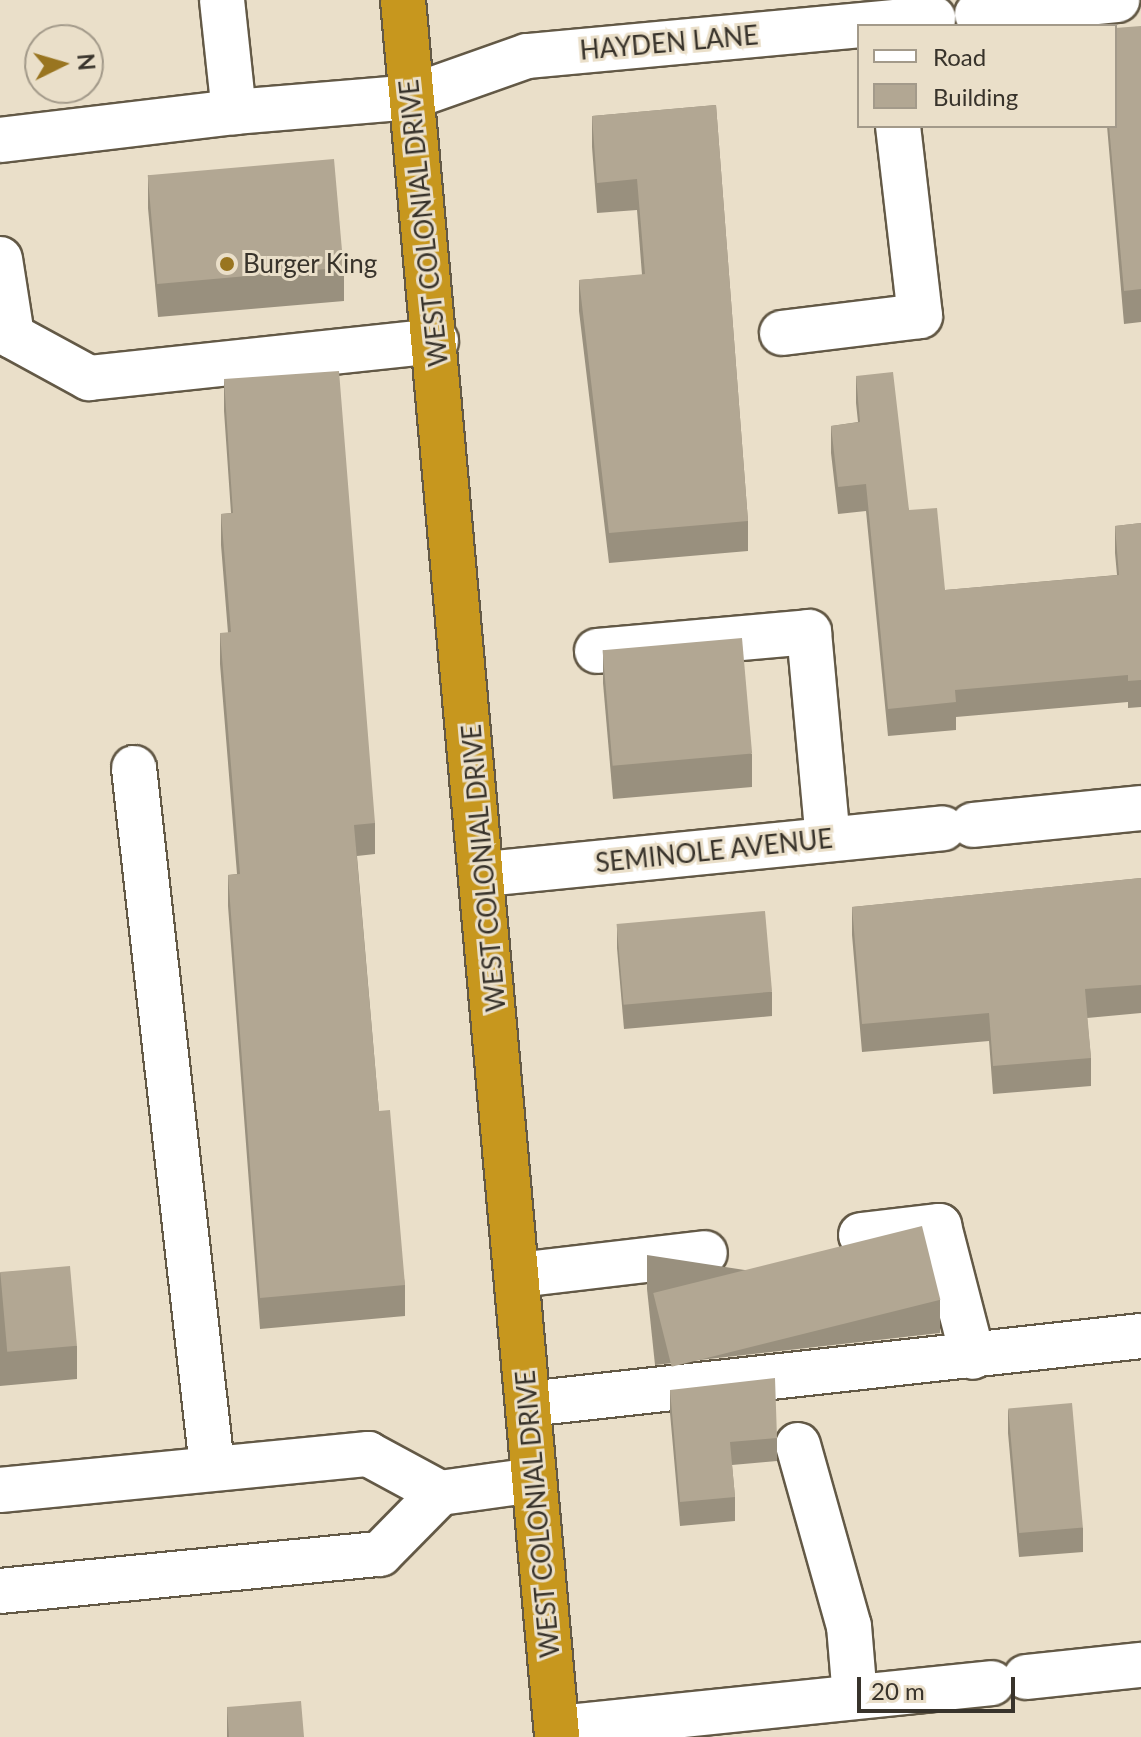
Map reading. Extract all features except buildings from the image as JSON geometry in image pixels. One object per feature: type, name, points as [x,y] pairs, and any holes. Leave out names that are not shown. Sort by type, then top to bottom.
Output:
[{"type":"highway","name":"WEST COLONIAL DRIVE","points":[[403,0],[486,874],[557,1732]]},
{"type":"street","points":[[222,0],[234,112]]},
{"type":"street","points":[[977,14],[1117,0]]},
{"type":"street","name":"HAYDEN LANE","points":[[893,24],[933,18]]},
{"type":"street","name":"HAYDEN LANE","points":[[0,140],[234,112],[411,97],[527,56],[857,28]]},
{"type":"street","points":[[782,333],[920,316],[898,128]]},
{"type":"street","points":[[0,259],[12,336],[89,378],[436,341]]},
{"type":"street","points":[[597,651],[809,632],[828,839]]},
{"type":"street","points":[[134,768],[212,1467]]},
{"type":"street","name":"SEMINOLE AVENUE","points":[[486,874],[1141,808]]},
{"type":"street","points":[[817,1240],[939,1226],[973,1357]]},
{"type":"street","points":[[518,1275],[742,1249]]},
{"type":"street","points":[[528,1404],[1141,1336]]},
{"type":"street","points":[[798,1445],[849,1626],[855,1697]]},
{"type":"street","points":[[0,1490],[368,1454],[440,1493],[534,1480]]},
{"type":"street","points":[[0,1591],[380,1554],[440,1493]]},
{"type":"street","points":[[557,1732],[1141,1665]]},
{"type":"place","name":"Burger King","points":[[227,264]]}]
